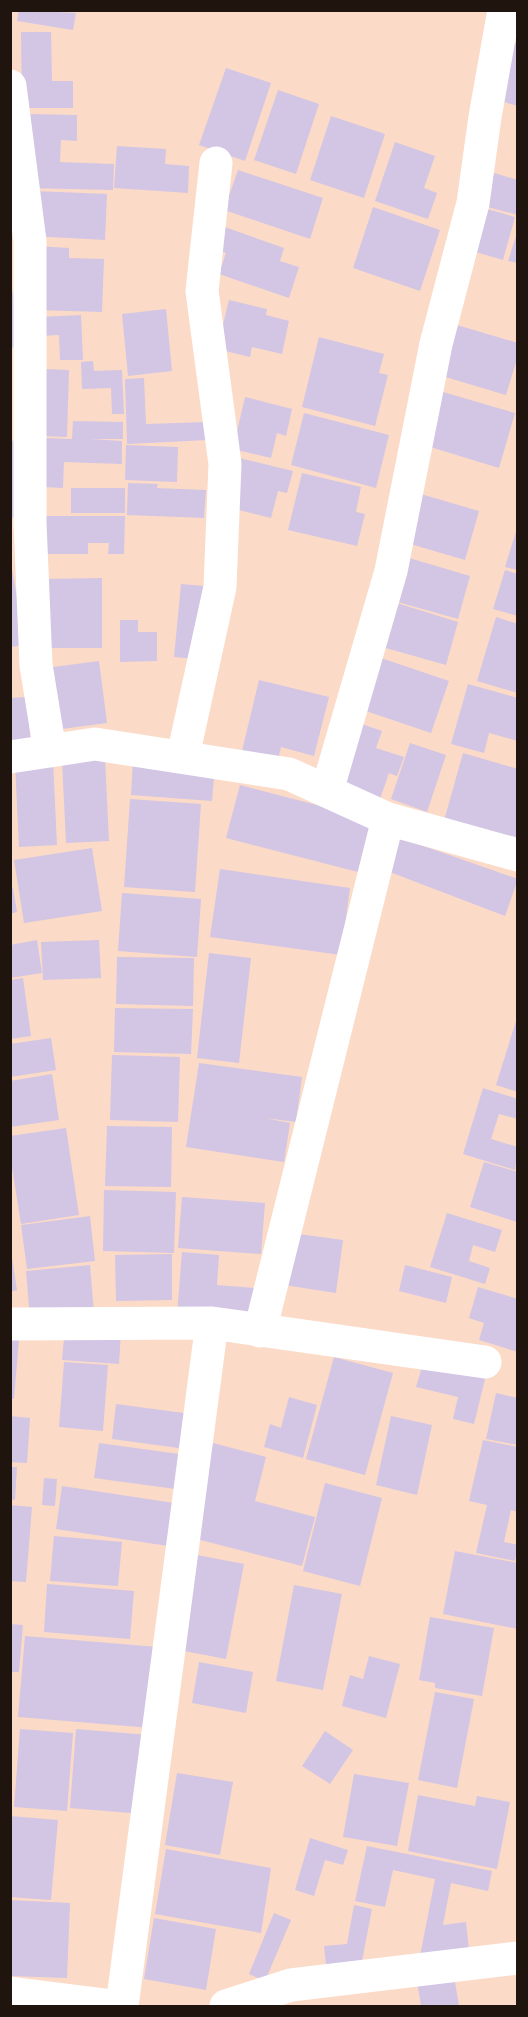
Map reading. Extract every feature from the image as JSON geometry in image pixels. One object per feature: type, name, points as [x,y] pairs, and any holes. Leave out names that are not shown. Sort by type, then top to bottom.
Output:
[{"type":"street","points":[[327,791],[391,571],[436,344],[473,202],[507,22]]},
{"type":"street","points":[[10,86],[30,241],[20,523],[36,665],[50,751]]},
{"type":"street","points":[[183,756],[220,587],[225,464],[202,291],[216,163]]},
{"type":"street","points":[[10,757],[95,744],[289,774],[388,819],[518,855]]},
{"type":"street","points":[[260,1331],[388,819]]},
{"type":"street","points":[[122,2007],[212,1323]]},
{"type":"street","points":[[10,1324],[212,1323],[485,1362]]},
{"type":"street","points":[[226,2007],[291,1985],[518,1958]]},
{"type":"street","points":[[10,1993],[113,2007]]},
{"type":"building","points":[[19,10],[76,13],[73,30],[17,21]]},
{"type":"building","points":[[21,32],[51,32],[52,81],[73,81],[73,108],[22,108]]},
{"type":"building","points":[[510,42],[518,44],[518,106],[493,99]]},
{"type":"building","points":[[226,68],[271,83],[245,161],[199,145]]},
{"type":"building","points":[[278,90],[319,104],[296,174],[254,160]]},
{"type":"building","points":[[26,114],[77,115],[77,141],[61,140],[60,162],[114,164],[113,190],[25,188]]},
{"type":"building","points":[[331,116],[385,134],[364,198],[310,180]]},
{"type":"building","points":[[395,142],[435,156],[424,188],[437,193],[428,219],[375,201]]},
{"type":"building","points":[[117,146],[166,149],[165,164],[189,166],[188,193],[114,188]]},
{"type":"building","points":[[238,170],[323,198],[310,239],[224,210]]},
{"type":"building","points":[[494,173],[518,180],[518,215],[484,206]]},
{"type":"building","points":[[34,191],[107,194],[105,240],[32,236]]},
{"type":"building","points":[[373,207],[440,230],[420,291],[353,268]]},
{"type":"building","points":[[484,208],[515,217],[503,260],[472,251]]},
{"type":"building","points":[[216,224],[284,248],[280,261],[299,267],[289,298],[219,274],[226,253],[208,247]]},
{"type":"building","points":[[518,230],[518,263],[508,261]]},
{"type":"building","points":[[36,246],[69,248],[69,258],[104,259],[102,312],[34,310]]},
{"type":"building","points":[[10,277],[22,346],[10,348]]},
{"type":"building","points":[[229,300],[267,309],[266,315],[289,321],[282,354],[252,347],[250,357],[217,349]]},
{"type":"building","points":[[166,309],[172,371],[128,376],[122,314]]},
{"type":"building","points":[[81,315],[83,360],[60,360],[59,335],[38,336],[37,317]]},
{"type":"building","points":[[457,325],[518,343],[518,356],[506,395],[442,376]]},
{"type":"building","points":[[319,337],[384,354],[379,373],[388,375],[375,426],[302,407]]},
{"type":"building","points":[[93,361],[94,371],[122,370],[124,414],[112,414],[111,388],[82,389],[81,362]]},
{"type":"building","points":[[44,369],[69,370],[67,437],[41,436]]},
{"type":"building","points":[[144,378],[146,424],[207,422],[208,440],[127,444],[125,379]]},
{"type":"building","points":[[443,392],[515,413],[499,468],[427,446]]},
{"type":"building","points":[[245,397],[292,409],[286,436],[277,433],[271,458],[233,449]]},
{"type":"building","points":[[304,413],[389,435],[376,488],[291,465]]},
{"type":"building","points":[[73,421],[123,422],[123,439],[91,439],[122,441],[122,464],[64,462],[63,488],[43,487],[45,438],[72,439]]},
{"type":"building","points":[[19,440],[26,516],[10,518],[10,441]]},
{"type":"building","points":[[126,445],[178,447],[177,482],[125,480]]},
{"type":"building","points":[[239,458],[293,471],[287,493],[278,491],[271,518],[227,507]]},
{"type":"building","points":[[302,473],[361,487],[356,512],[365,514],[357,546],[288,530]]},
{"type":"building","points":[[128,483],[158,484],[157,488],[206,490],[204,518],[127,515]]},
{"type":"building","points":[[71,488],[125,488],[125,513],[71,513]]},
{"type":"building","points":[[414,492],[479,511],[465,560],[400,541]]},
{"type":"building","points":[[40,516],[125,516],[124,554],[108,554],[109,543],[88,543],[88,554],[40,554]]},
{"type":"building","points":[[518,528],[518,570],[505,567]]},
{"type":"building","points":[[399,555],[470,576],[458,619],[387,599]]},
{"type":"building","points":[[10,557],[25,645],[10,647]]},
{"type":"building","points":[[505,570],[518,574],[518,616],[493,609]]},
{"type":"building","points":[[102,578],[102,648],[44,648],[44,579]]},
{"type":"building","points":[[181,584],[204,586],[197,659],[174,657]]},
{"type":"building","points":[[387,600],[458,622],[446,665],[375,645]]},
{"type":"building","points":[[496,617],[518,624],[518,693],[477,681]]},
{"type":"building","points":[[120,620],[138,620],[138,632],[157,632],[157,661],[120,662]]},
{"type":"building","points":[[375,656],[449,681],[431,733],[357,708]]},
{"type":"building","points":[[99,661],[107,723],[54,730],[46,668]]},
{"type":"building","points":[[259,680],[329,697],[314,756],[281,747],[277,764],[241,755]]},
{"type":"building","points":[[468,684],[518,698],[518,741],[489,733],[484,753],[451,744]]},
{"type":"building","points":[[26,697],[32,751],[10,753],[10,698]]},
{"type":"building","points":[[356,722],[382,731],[376,748],[404,757],[397,776],[389,773],[380,799],[336,784]]},
{"type":"building","points":[[410,743],[446,755],[427,812],[391,799]]},
{"type":"building","points":[[463,753],[518,769],[518,849],[442,828]]},
{"type":"building","points":[[105,758],[109,841],[66,843],[62,760]]},
{"type":"building","points":[[133,759],[215,765],[212,801],[131,795]]},
{"type":"building","points":[[53,761],[57,845],[19,847],[15,763]]},
{"type":"building","points":[[240,785],[371,819],[358,872],[226,838]]},
{"type":"building","points":[[130,799],[201,804],[195,892],[124,887]]},
{"type":"building","points":[[395,836],[518,879],[505,916],[382,869]]},
{"type":"building","points":[[92,848],[102,911],[24,923],[14,860]]},
{"type":"building","points":[[220,869],[350,888],[341,955],[210,937]]},
{"type":"building","points":[[13,888],[17,912],[10,914],[10,889]]},
{"type":"building","points":[[122,893],[201,899],[197,957],[118,951]]},
{"type":"building","points":[[37,940],[42,973],[10,978],[10,945]]},
{"type":"building","points":[[99,940],[101,978],[43,980],[41,942]]},
{"type":"building","points":[[209,953],[251,958],[239,1063],[197,1058]]},
{"type":"building","points":[[117,957],[194,958],[193,1006],[116,1004]]},
{"type":"building","points":[[23,978],[31,1036],[10,1039],[10,980]]},
{"type":"building","points":[[115,1008],[193,1009],[191,1054],[114,1052]]},
{"type":"building","points":[[516,1021],[518,1022],[518,1092],[496,1085]]},
{"type":"building","points":[[51,1038],[56,1070],[10,1077],[10,1044]]},
{"type":"building","points":[[112,1055],[180,1057],[178,1122],[110,1120]]},
{"type":"building","points":[[199,1063],[302,1077],[296,1122],[265,1118],[290,1123],[284,1162],[186,1147]]},
{"type":"building","points":[[52,1074],[59,1120],[10,1127],[10,1081]]},
{"type":"building","points":[[483,1088],[518,1099],[518,1119],[499,1114],[491,1139],[518,1147],[515,1170],[463,1154]]},
{"type":"building","points":[[107,1126],[172,1127],[171,1187],[105,1186]]},
{"type":"building","points":[[66,1128],[79,1215],[21,1224],[10,1155],[10,1136]]},
{"type":"building","points":[[484,1162],[518,1172],[517,1222],[470,1207]]},
{"type":"building","points":[[104,1190],[176,1192],[174,1253],[103,1251]]},
{"type":"building","points":[[182,1197],[265,1203],[261,1254],[178,1248]]},
{"type":"building","points":[[447,1213],[502,1230],[495,1252],[473,1245],[469,1261],[490,1268],[485,1284],[430,1267]]},
{"type":"building","points":[[90,1216],[95,1261],[27,1269],[21,1225]]},
{"type":"building","points":[[291,1233],[343,1240],[336,1293],[284,1285]]},
{"type":"building","points":[[182,1252],[219,1255],[217,1285],[255,1288],[253,1314],[177,1315]]},
{"type":"building","points":[[172,1254],[172,1300],[116,1301],[115,1255]]},
{"type":"building","points":[[12,1257],[17,1290],[10,1292],[10,1258]]},
{"type":"building","points":[[90,1265],[94,1312],[30,1318],[26,1271]]},
{"type":"building","points":[[405,1265],[452,1277],[446,1303],[399,1291]]},
{"type":"building","points":[[478,1287],[518,1299],[518,1352],[479,1340],[484,1323],[469,1318]]},
{"type":"building","points":[[65,1327],[121,1332],[119,1364],[62,1360]]},
{"type":"building","points":[[10,1339],[19,1340],[14,1399],[10,1398]]},
{"type":"building","points":[[334,1357],[393,1373],[365,1475],[306,1459]]},
{"type":"building","points":[[424,1360],[486,1375],[474,1424],[453,1419],[458,1397],[416,1387]]},
{"type":"building","points":[[64,1362],[108,1365],[103,1431],[59,1427]]},
{"type":"building","points":[[496,1393],[518,1398],[518,1445],[486,1439]]},
{"type":"building","points":[[289,1397],[317,1405],[303,1458],[264,1447],[270,1424],[281,1428]]},
{"type":"building","points":[[116,1404],[191,1414],[186,1449],[112,1439]]},
{"type":"building","points":[[10,1416],[30,1418],[27,1463],[10,1462]]},
{"type":"building","points":[[391,1416],[432,1425],[417,1495],[376,1485]]},
{"type":"building","points":[[483,1440],[518,1447],[518,1512],[511,1510],[504,1542],[518,1545],[515,1561],[476,1553],[487,1505],[469,1501]]},
{"type":"building","points":[[99,1443],[179,1454],[175,1489],[94,1478]]},
{"type":"building","points":[[213,1443],[266,1457],[255,1501],[315,1517],[302,1566],[189,1537]]},
{"type":"building","points":[[10,1467],[17,1467],[15,1500],[10,1499]]},
{"type":"building","points":[[44,1478],[57,1479],[55,1506],[42,1505]]},
{"type":"building","points":[[325,1483],[382,1498],[360,1586],[303,1571]]},
{"type":"building","points":[[62,1486],[174,1503],[168,1546],[56,1529]]},
{"type":"building","points":[[10,1505],[32,1507],[26,1582],[10,1581]]},
{"type":"building","points":[[54,1536],[122,1542],[118,1586],[50,1581]]},
{"type":"building","points":[[455,1551],[518,1563],[518,1629],[443,1614]]},
{"type":"building","points":[[197,1555],[244,1564],[226,1659],[179,1650]]},
{"type":"building","points":[[47,1584],[134,1591],[130,1639],[44,1632]]},
{"type":"building","points":[[294,1585],[342,1594],[323,1690],[276,1681]]},
{"type":"building","points":[[430,1617],[494,1628],[482,1696],[435,1688],[435,1683],[419,1680]]},
{"type":"building","points":[[10,1624],[23,1625],[19,1672],[10,1672]]},
{"type":"building","points":[[25,1636],[158,1647],[151,1728],[18,1717]]},
{"type":"building","points":[[369,1656],[400,1664],[386,1718],[342,1706],[350,1675],[363,1679]]},
{"type":"building","points":[[199,1662],[253,1672],[246,1713],[192,1703]]},
{"type":"building","points":[[435,1692],[474,1699],[457,1788],[418,1780]]},
{"type":"building","points":[[20,1729],[73,1733],[67,1811],[14,1807]]},
{"type":"building","points":[[76,1729],[149,1735],[142,1814],[70,1808]]},
{"type":"building","points":[[325,1731],[353,1750],[330,1784],[302,1766]]},
{"type":"building","points":[[177,1773],[233,1782],[220,1855],[165,1845]]},
{"type":"building","points":[[354,1774],[409,1783],[397,1846],[343,1837]]},
{"type":"building","points":[[418,1795],[475,1806],[477,1796],[510,1802],[497,1869],[408,1851]]},
{"type":"building","points":[[10,1816],[58,1820],[51,1900],[10,1897]]},
{"type":"building","points":[[310,1838],[348,1850],[343,1865],[325,1860],[314,1896],[295,1890]]},
{"type":"building","points":[[367,1846],[492,1871],[488,1891],[451,1883],[443,1925],[466,1922],[469,1951],[420,1956],[435,1879],[393,1870],[385,1907],[355,1901]]},
{"type":"building","points":[[166,1849],[271,1868],[261,1933],[155,1914]]},
{"type":"building","points":[[10,1900],[70,1903],[67,1978],[10,1976]]},
{"type":"building","points":[[354,1905],[372,1909],[362,1961],[326,1965],[324,1946],[347,1944]]},
{"type":"building","points":[[274,1913],[291,1920],[265,1981],[249,1974]]},
{"type":"building","points":[[154,1918],[216,1929],[206,1990],[144,1979]]},
{"type":"building","points":[[453,1970],[459,2006],[421,2006],[416,1975]]}]
